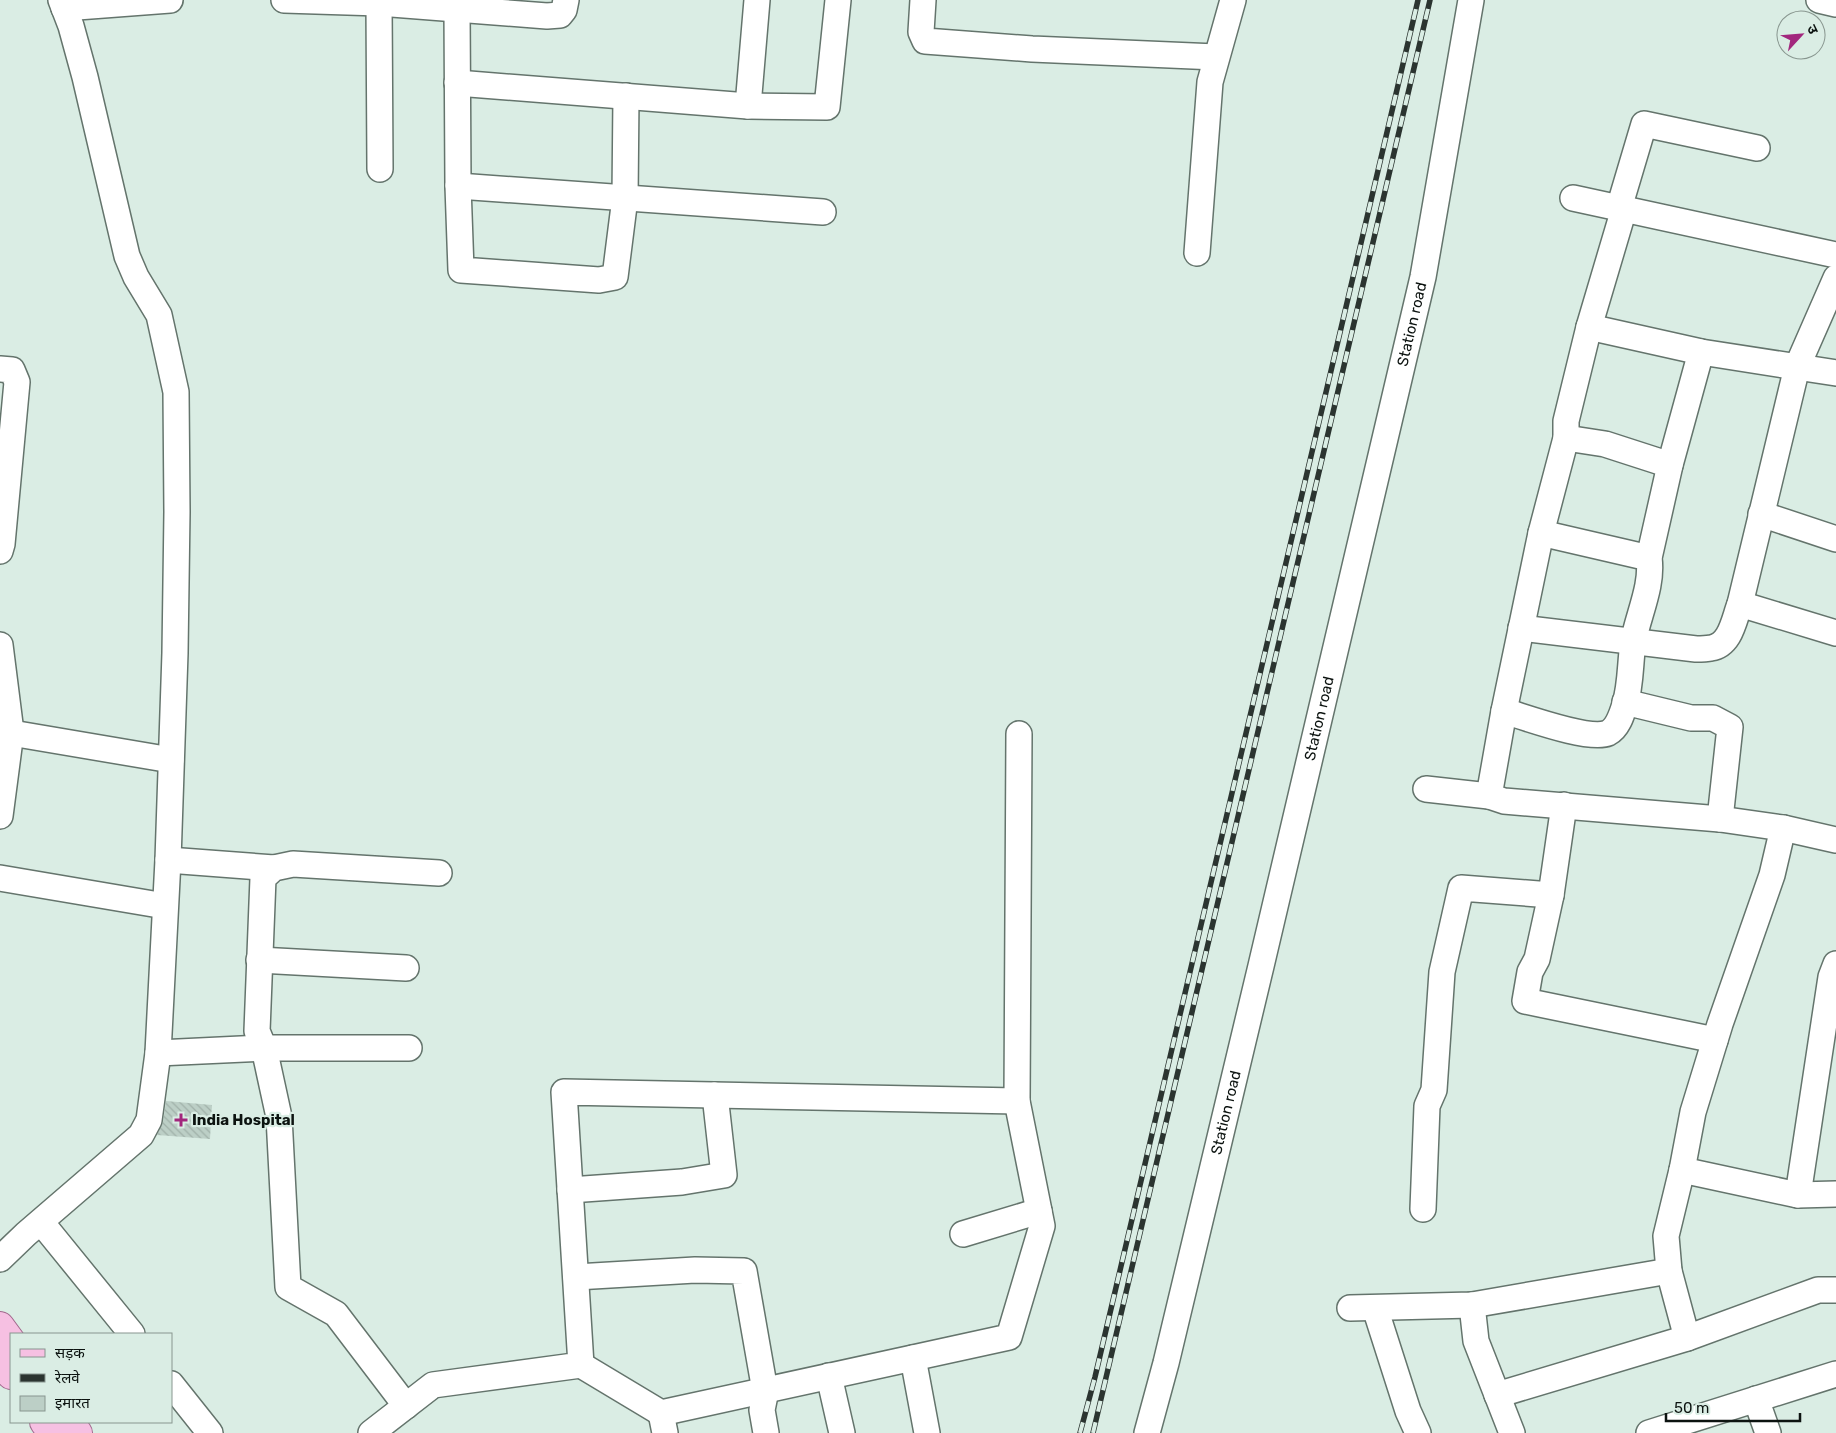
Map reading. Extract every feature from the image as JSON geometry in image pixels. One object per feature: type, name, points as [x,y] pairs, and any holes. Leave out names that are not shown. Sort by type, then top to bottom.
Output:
[{"type":"main road","points":[[0,1326],[10,1340]]},
{"type":"main road","points":[[0,1359],[10,1374]]},
{"type":"street","points":[[0,1259],[141,1135],[149,1120],[158,1053],[168,860],[175,654],[176,392],[159,315],[136,277],[128,256],[85,77],[63,4],[170,0]]},
{"type":"street","points":[[284,0],[380,3],[546,16],[560,15],[564,10],[566,0]]},
{"type":"street","points":[[748,106],[758,0]]},
{"type":"street","points":[[458,82],[748,106],[827,107],[838,0]]},
{"type":"street","points":[[923,0],[921,32],[925,41],[1032,49],[1216,57]]},
{"type":"street","points":[[1197,253],[1210,82],[1233,0]]},
{"type":"street","name":"Station road","points":[[1147,1433],[1166,1363],[1261,966],[1420,286],[1471,0]]},
{"type":"street","points":[[1819,0],[1836,4]]},
{"type":"street","points":[[380,3],[380,169]]},
{"type":"street","points":[[457,10],[458,186],[461,270],[599,280],[615,277],[625,198],[626,96]]},
{"type":"street","points":[[1489,796],[1504,711],[1541,533],[1566,438],[1566,421],[1589,327],[1644,124],[1757,148]]},
{"type":"street","points":[[458,186],[823,212]]},
{"type":"street","points":[[1573,198],[1836,255]]},
{"type":"street","points":[[1522,628],[1696,649],[1713,648],[1722,644],[1729,636],[1740,604],[1760,514],[1797,367],[1836,278]]},
{"type":"street","points":[[1589,327],[1700,352],[1836,373]]},
{"type":"street","points":[[1504,711],[1581,733],[1601,735],[1609,732],[1616,726],[1626,702],[1634,641],[1651,571],[1649,558],[1670,465],[1700,352]]},
{"type":"street","points":[[0,369],[12,370],[17,382],[5,445],[2,544],[0,551]]},
{"type":"street","points":[[1566,438],[1605,444],[1670,465]]},
{"type":"street","points":[[1760,514],[1836,538]]},
{"type":"street","points":[[1541,533],[1649,558]]},
{"type":"street","points":[[1740,604],[1836,634]]},
{"type":"street","points":[[0,645],[6,732],[0,816]]},
{"type":"street","points":[[1626,702],[1691,718],[1713,718],[1730,727],[1720,819]]},
{"type":"street","points":[[6,732],[171,760]]},
{"type":"street","points":[[371,1433],[433,1385],[581,1365],[663,1423],[766,1390],[1009,1338],[1042,1226],[1017,1101],[1019,734]]},
{"type":"street","points":[[1426,789],[1489,796],[1504,801],[1720,819],[1783,828],[1836,840]]},
{"type":"street","points":[[1564,805],[1551,895],[1537,959],[1530,972],[1526,1001],[1715,1040]]},
{"type":"street","points":[[1688,1338],[1669,1271],[1666,1236],[1682,1170],[1693,1112],[1715,1040],[1772,875],[1783,828]]},
{"type":"street","points":[[168,860],[274,868],[293,864],[439,873]]},
{"type":"street","points":[[274,868],[263,878],[257,1031],[264,1048],[279,1117],[288,1286],[336,1314],[406,1406]]},
{"type":"street","points":[[0,878],[165,906]]},
{"type":"street","points":[[1422,1209],[1427,1106],[1434,1090],[1442,972],[1461,888],[1551,895]]},
{"type":"street","points":[[259,960],[406,968]]},
{"type":"street","points":[[1798,1195],[1831,977],[1836,964]]},
{"type":"street","points":[[158,1053],[264,1048],[409,1048]]},
{"type":"street","points":[[581,1365],[564,1092],[1017,1101]]},
{"type":"street","points":[[570,1190],[682,1182],[724,1175],[715,1095]]},
{"type":"street","points":[[1682,1170],[1798,1195],[1836,1194]]},
{"type":"street","points":[[963,1234],[1039,1211]]},
{"type":"street","points":[[41,1222],[131,1333]]},
{"type":"street","points":[[576,1277],[695,1270],[744,1271],[766,1390],[762,1410],[766,1433]]},
{"type":"street","points":[[1350,1308],[1472,1305],[1669,1271]]},
{"type":"street","points":[[1497,1395],[1688,1338],[1818,1290],[1836,1290]]},
{"type":"street","points":[[1472,1305],[1476,1341],[1512,1433]]},
{"type":"street","points":[[1375,1308],[1408,1411],[1418,1433]]},
{"type":"street","points":[[913,1358],[927,1433]]},
{"type":"street","points":[[1649,1433],[1674,1429],[1756,1399],[1836,1374]]},
{"type":"street","points":[[829,1376],[842,1433]]},
{"type":"street","points":[[172,1385],[210,1433]]},
{"type":"street","points":[[1756,1399],[1768,1433]]},
{"type":"building","points":[[166,1101],[212,1105],[210,1139],[157,1135],[163,1122]]},
{"type":"railway","points":[[1080,1433],[1095,1377],[1418,0]]},
{"type":"railway","points":[[1093,1433],[1430,0]]},
{"type":"place","name":"India Hospital","points":[[181,1120]]}]
